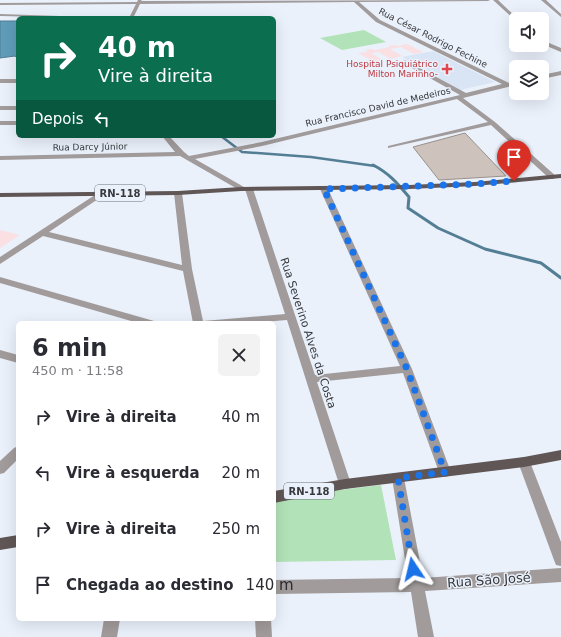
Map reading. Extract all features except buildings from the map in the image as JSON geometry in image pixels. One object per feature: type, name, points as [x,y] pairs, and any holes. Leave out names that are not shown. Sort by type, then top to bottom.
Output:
[{"type":"main road","name":"RN-118","points":[[0,195],[178,193],[245,189],[409,187],[475,184],[557,176]]},
{"type":"main road","name":"RN-118","points":[[276,497],[345,484],[561,456]]},
{"type":"main road","points":[[0,544],[16,541]]},
{"type":"street","points":[[0,12],[13,0]]},
{"type":"street","points":[[0,16],[98,2],[182,3],[225,1],[488,0]]},
{"type":"street","points":[[496,0],[509,13]]},
{"type":"street","points":[[543,0],[561,16]]},
{"type":"street","name":"Rua César Rodrigo Fechine","points":[[355,1],[378,21],[508,85]]},
{"type":"street","points":[[94,8],[98,2]]},
{"type":"street","points":[[132,16],[140,2]]},
{"type":"street","points":[[0,4],[48,8],[89,16]]},
{"type":"street","points":[[549,45],[561,50]]},
{"type":"street","points":[[405,62],[461,96],[557,176]]},
{"type":"street","points":[[549,76],[561,73]]},
{"type":"street","points":[[0,81],[16,81]]},
{"type":"street","name":"Rua Francisco David de Medeiros","points":[[184,156],[243,148],[508,85]]},
{"type":"street","points":[[0,108],[16,108]]},
{"type":"street","points":[[0,123],[16,123]]},
{"type":"street","points":[[390,147],[493,123]]},
{"type":"street","points":[[167,138],[184,156],[245,189]]},
{"type":"street","name":"Rua Darcy Júnior","points":[[0,158],[184,156]]},
{"type":"street","name":"Rua Severino Alves da Costa","points":[[245,189],[290,317],[345,484]]},
{"type":"street","points":[[324,189],[407,369],[445,472]]},
{"type":"street","points":[[0,261],[101,193]]},
{"type":"street","points":[[178,193],[187,269],[198,321]]},
{"type":"street","points":[[43,233],[187,269]]},
{"type":"street","points":[[0,280],[143,321]]},
{"type":"street","points":[[234,321],[290,317]]},
{"type":"street","points":[[0,354],[16,358]]},
{"type":"street","points":[[311,379],[407,369]]},
{"type":"street","points":[[0,469],[16,453]]},
{"type":"street","points":[[524,462],[561,560]]},
{"type":"street","points":[[398,478],[426,637]]},
{"type":"street","name":"Rua São José","points":[[276,587],[416,584],[561,575]]},
{"type":"street","points":[[109,637],[112,621]]},
{"type":"street","points":[[263,621],[264,637]]},
{"type":"shaded area","points":[[407,44],[423,52],[414,54],[401,47],[390,49],[402,56],[391,59],[378,52],[371,53],[383,60],[374,62],[358,53],[368,52],[365,50],[375,50],[390,47],[388,46]]},
{"type":"shaded area","name":"Hospital Psiquiátrico Milton Marinho-","points":[[433,51],[495,82],[460,90],[402,57]]},
{"type":"shaded area","points":[[0,230],[20,235],[0,248]]},
{"type":"green space","points":[[364,30],[386,42],[342,50],[320,38]]},
{"type":"green space","points":[[381,485],[396,560],[276,562],[276,498]]},
{"type":"water","points":[[0,21],[16,21],[16,57],[0,58]]},
{"type":"waterway","points":[[224,138],[242,152],[311,157],[375,166]]},
{"type":"waterway","points":[[375,166],[389,175],[409,197],[408,208],[438,228],[485,249],[541,263],[561,278]]},
{"type":"place","name":"Hospital Psiquiátrico Milton Marinho-","points":[[447,69]]},
{"type":"route","points":[[413,569],[398,478],[445,472],[407,369],[324,189],[409,187],[514,181]]}]
